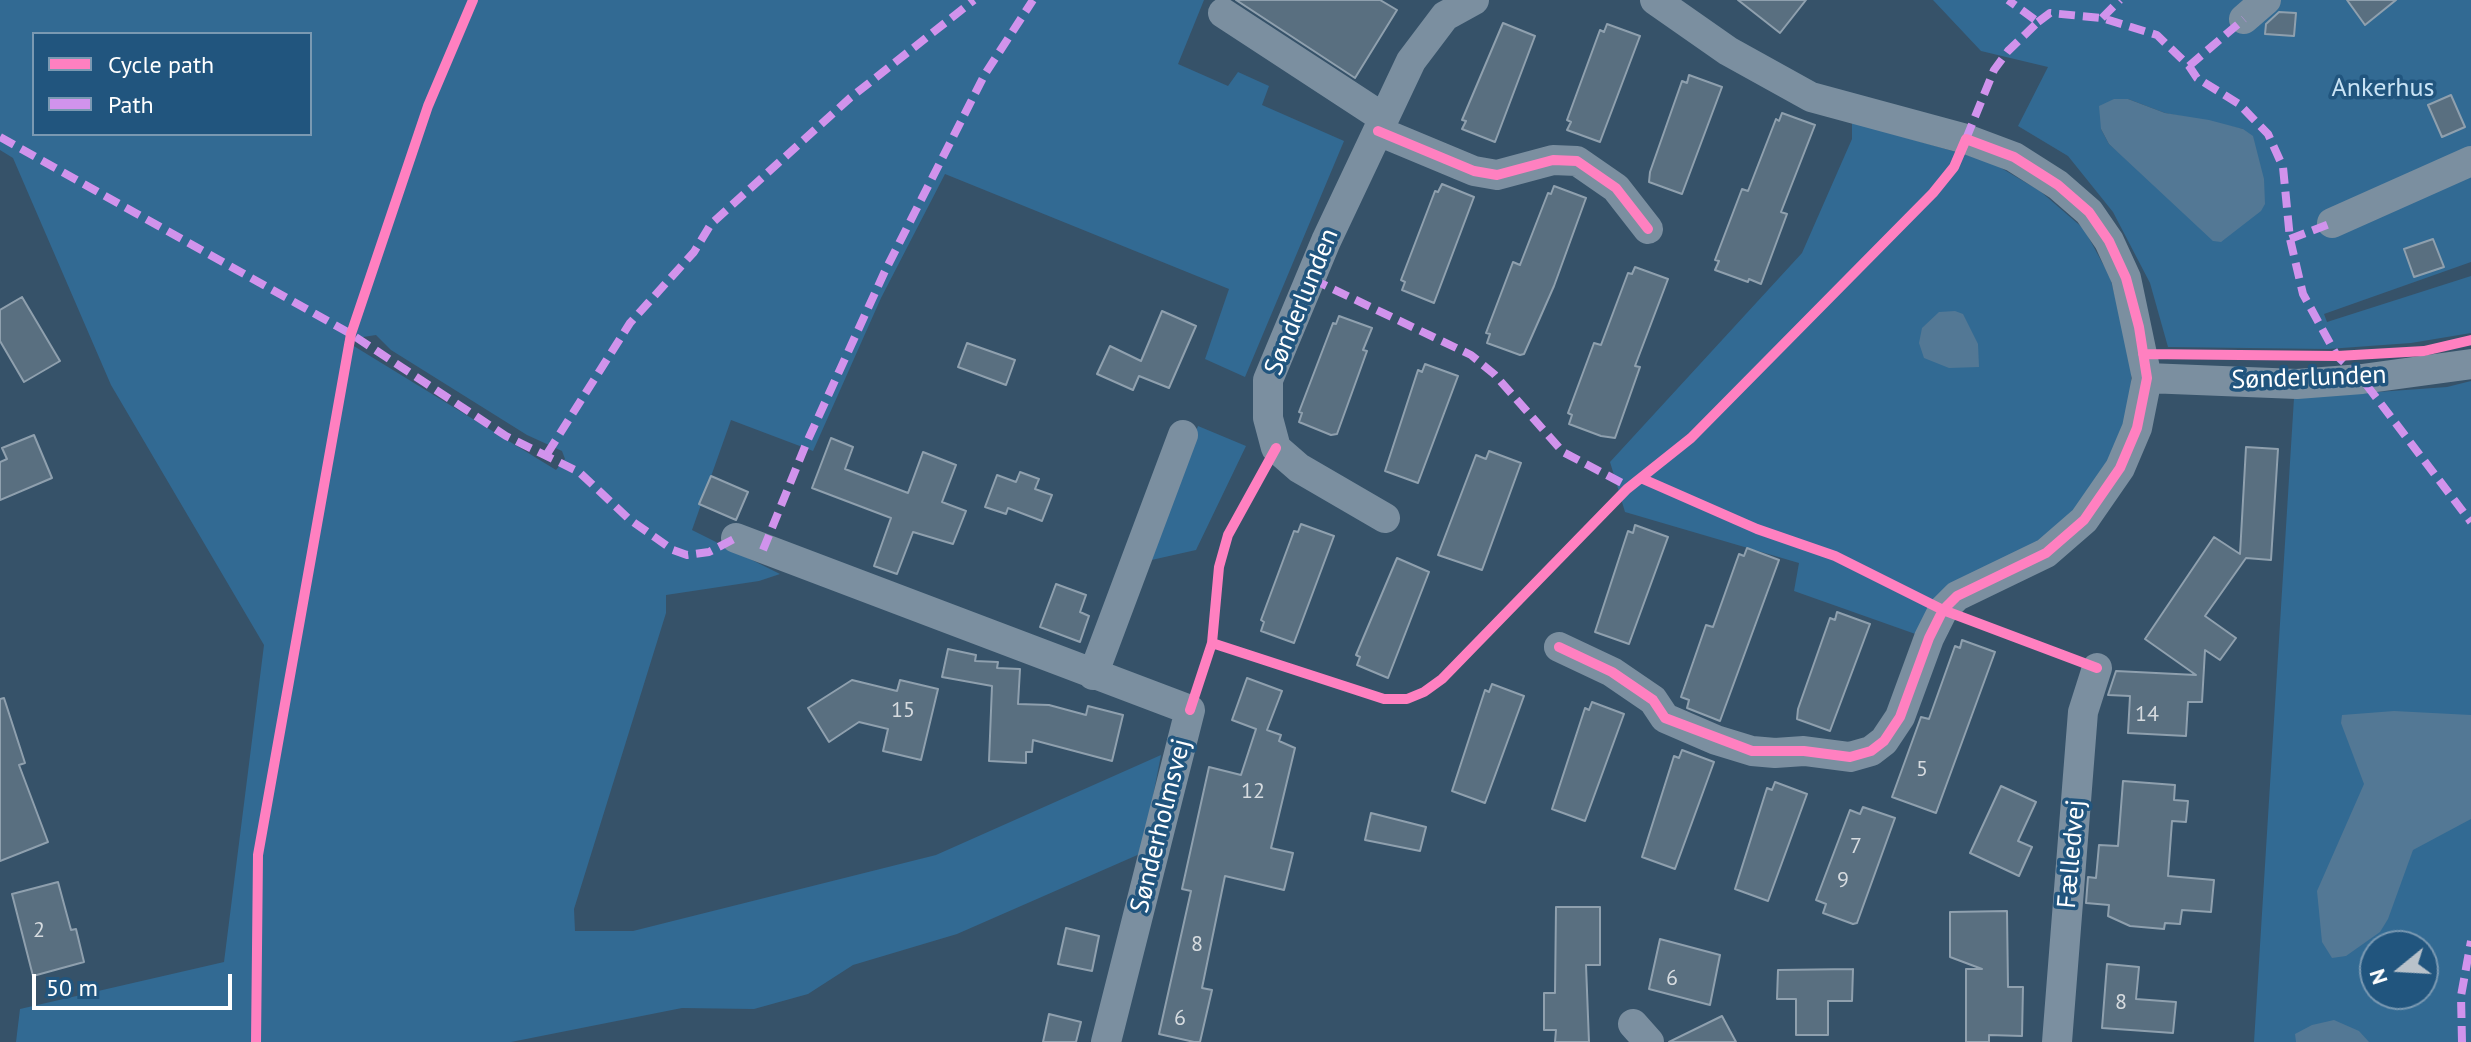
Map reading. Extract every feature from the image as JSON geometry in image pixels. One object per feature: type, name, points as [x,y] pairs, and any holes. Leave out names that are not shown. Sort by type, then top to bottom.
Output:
[{"type":"street","name":"Sønderlunden","points":[[1385,518],[1299,468],[1276,448],[1268,418],[1268,380],[1326,241],[1420,44],[1445,16],[1474,0]]},
{"type":"street","points":[[1559,647],[1612,672],[1653,700],[1665,718],[1716,740],[1752,751],[1775,753],[1804,751],[1850,757],[1871,751],[1884,741],[1900,717],[1929,638],[1943,610],[1957,596],[2046,553],[2084,520],[2120,468],[2137,428],[2147,378],[2126,278],[2109,241],[2089,212],[2058,185],[2014,157],[1966,139],[1811,97],[1728,51],[1655,0]]},
{"type":"street","points":[[1223,13],[1380,124],[1474,171],[1497,175],[1553,160],[1577,161],[1616,188],[1648,229]]},
{"type":"street","points":[[2332,223],[2471,161]]},
{"type":"street","name":"Sønderlunden","points":[[2147,378],[2297,384],[2362,379],[2471,364]]},
{"type":"street","points":[[1093,675],[1183,435]]},
{"type":"street","name":"Sønderholmsvej","points":[[736,538],[1190,710],[1106,1042]]},
{"type":"street","name":"Fælledvej","points":[[2057,1042],[2083,712],[2097,668]]},
{"type":"green space","points":[[0,0],[1204,0],[1178,64],[1228,86],[1238,72],[1269,86],[1262,105],[1344,141],[1245,377],[1205,359],[1229,289],[945,174],[881,298],[813,451],[731,420],[692,530],[780,574],[759,581],[666,595],[666,613],[574,909],[575,931],[633,931],[936,855],[1161,755],[1142,853],[957,934],[853,965],[808,994],[754,1009],[682,1008],[511,1042],[16,1042],[20,1009],[224,962],[264,645],[111,385],[13,158],[0,150]],"holes":[[[376,335],[391,350],[527,435],[562,451],[565,459],[556,470],[344,340]]]},
{"type":"green space","name":"Ankerhus","points":[[1933,0],[2471,0],[2471,262],[2324,314],[2327,322],[2471,276],[2471,333],[2411,343],[2328,349],[2168,347],[2150,283],[2113,212],[2068,156],[2018,126],[2048,67],[1981,51]],"holes":[[[2128,99],[2165,113],[2243,129],[2138,169],[2109,144],[2101,129]]]},
{"type":"green space","points":[[1852,122],[1991,162],[2040,191],[2084,229],[2110,277],[2132,361],[2129,420],[2102,476],[2067,526],[1921,636],[1794,591],[1799,563],[1625,512],[1610,462],[1802,253],[1852,139]]},
{"type":"green space","points":[[2471,381],[2471,1042],[2254,1042],[2294,398],[2447,387]]},
{"type":"green space","points":[[1198,426],[1246,446],[1196,550],[1147,561]]},
{"type":"shaded area","points":[[2114,99],[2128,99],[2165,113],[2243,129],[2253,136],[2264,179],[2265,204],[2261,211],[2221,242],[2213,241],[2109,144],[2101,129],[2099,106]]},
{"type":"shaded area","points":[[1939,312],[1963,314],[1978,344],[1979,367],[1949,368],[1924,358],[1919,343],[1922,328]]},
{"type":"shaded area","points":[[2394,711],[2471,715],[2471,819],[2413,850],[2381,930],[2359,930],[2359,947],[2346,956],[2332,958],[2322,942],[2317,891],[2364,784],[2341,723],[2342,715]]},
{"type":"shaded area","points":[[2334,1020],[2359,1031],[2369,1042],[2296,1042],[2295,1034],[2312,1025]]},
{"type":"building","points":[[1236,0],[1380,0],[1397,10],[1355,78]]},
{"type":"building","points":[[1738,0],[1806,0],[1780,33]]},
{"type":"building","points":[[2347,0],[2396,0],[2365,25]]},
{"type":"building","points":[[2279,12],[2296,13],[2294,36],[2265,34],[2266,24]]},
{"type":"building","points":[[1503,23],[1535,36],[1495,142],[1462,129],[1466,121],[1462,120]]},
{"type":"building","points":[[1607,24],[1640,36],[1600,142],[1567,130],[1571,122],[1567,120],[1600,30],[1604,32]]},
{"type":"building","points":[[1689,75],[1722,87],[1682,194],[1649,182],[1682,81],[1687,83]]},
{"type":"building","points":[[2451,95],[2465,127],[2442,137],[2428,105]]},
{"type":"building","points":[[1782,113],[1815,125],[1781,212],[1787,214],[1761,284],[1749,279],[1748,282],[1715,270],[1719,261],[1715,260],[1742,189],[1748,191],[1776,119],[1779,121]]},
{"type":"building","points":[[1442,184],[1474,197],[1434,303],[1402,290],[1405,282],[1401,280],[1435,191],[1438,192]]},
{"type":"building","points":[[1554,186],[1586,198],[1554,286],[1524,354],[1520,355],[1487,343],[1490,334],[1486,333],[1513,262],[1520,265],[1548,193],[1551,194]]},
{"type":"building","points":[[2433,239],[2444,267],[2414,277],[2404,249]]},
{"type":"building","points":[[1635,267],[1668,279],[1635,366],[1640,367],[1615,438],[1601,436],[1569,424],[1572,415],[1568,413],[1594,343],[1601,345],[1628,273],[1632,274]]},
{"type":"building","points":[[22,297],[60,361],[24,382],[0,341],[0,310]]},
{"type":"building","points":[[1162,311],[1196,326],[1169,388],[1139,376],[1133,390],[1097,374],[1110,346],[1141,361]]},
{"type":"building","points":[[1339,316],[1372,328],[1363,350],[1367,351],[1337,434],[1331,435],[1299,422],[1302,413],[1299,412],[1333,323],[1336,324]]},
{"type":"building","points":[[967,343],[1015,360],[1006,385],[958,367]]},
{"type":"building","points":[[1425,364],[1458,376],[1418,483],[1385,471],[1418,370],[1422,372]]},
{"type":"building","points":[[34,435],[52,478],[0,500],[0,462],[7,459],[2,448]]},
{"type":"building","points":[[831,438],[853,447],[845,469],[908,493],[923,452],[956,465],[942,502],[966,511],[953,544],[913,532],[897,574],[874,566],[891,518],[812,488]]},
{"type":"building","points":[[2246,447],[2278,449],[2271,560],[2246,558],[2205,616],[2236,638],[2220,660],[2205,650],[2202,702],[2188,702],[2186,736],[2128,733],[2130,696],[2108,695],[2116,671],[2196,675],[2145,639],[2214,537],[2240,554]]},
{"type":"building","points":[[1489,451],[1521,463],[1482,570],[1438,555],[1476,455],[1486,459]]},
{"type":"building","points":[[1020,472],[1039,479],[1035,489],[1052,495],[1042,521],[1008,508],[1006,514],[985,507],[997,475],[1016,482]]},
{"type":"building","points":[[711,476],[748,492],[736,520],[699,504]]},
{"type":"building","points":[[1301,524],[1334,536],[1294,643],[1261,631],[1264,622],[1261,620],[1294,531],[1298,532]]},
{"type":"building","points":[[1635,525],[1668,537],[1629,644],[1595,632],[1628,531],[1633,533]]},
{"type":"building","points":[[1747,548],[1779,560],[1720,721],[1687,708],[1689,700],[1681,697],[1706,625],[1713,627],[1739,554],[1744,556]]},
{"type":"building","points":[[1397,558],[1429,572],[1388,678],[1357,665],[1360,657],[1356,655]]},
{"type":"building","points":[[1056,584],[1086,595],[1080,612],[1089,616],[1080,642],[1040,627]]},
{"type":"building","points":[[1837,612],[1870,624],[1830,731],[1797,719],[1830,618],[1835,620]]},
{"type":"building","points":[[1962,640],[1995,652],[1936,813],[1892,797],[1921,717],[1929,719],[1955,646],[1960,648]]},
{"type":"building","points":[[948,649],[976,655],[975,661],[998,662],[997,668],[1020,669],[1018,704],[1049,705],[1086,715],[1088,706],[1123,715],[1112,761],[1033,740],[1032,752],[1026,752],[1026,763],[989,761],[992,686],[942,677]]},
{"type":"building","points":[[1247,678],[1282,691],[1267,730],[1281,735],[1279,741],[1295,748],[1271,848],[1293,853],[1284,890],[1225,876],[1202,988],[1212,990],[1200,1042],[1194,1042],[1159,1034],[1191,891],[1182,889],[1209,767],[1241,775],[1256,729],[1232,720]]},
{"type":"building","points":[[852,680],[897,691],[900,680],[938,689],[921,760],[883,751],[888,729],[859,722],[829,742],[808,708]]},
{"type":"building","points":[[1492,684],[1524,696],[1485,803],[1452,791],[1485,690],[1489,692]]},
{"type":"building","points":[[4,698],[25,763],[19,765],[48,842],[0,861],[0,699]]},
{"type":"building","points":[[1592,702],[1624,714],[1585,821],[1552,809],[1585,708],[1589,710]]},
{"type":"building","points":[[1682,750],[1714,762],[1675,869],[1642,857],[1674,756],[1679,758]]},
{"type":"building","points":[[2123,781],[2175,785],[2174,800],[2188,801],[2186,822],[2172,821],[2168,876],[2214,880],[2211,912],[2182,910],[2180,924],[2165,923],[2164,929],[2130,926],[2108,916],[2109,905],[2086,903],[2088,877],[2096,878],[2099,845],[2118,846]]},
{"type":"building","points":[[1775,782],[1807,794],[1768,901],[1735,889],[1767,788],[1772,790]]},
{"type":"building","points":[[2001,786],[2036,802],[2018,841],[2032,847],[2019,876],[1970,853]]},
{"type":"building","points":[[1863,807],[1895,818],[1857,923],[1853,924],[1823,913],[1826,904],[1816,900],[1850,810],[1860,814]]},
{"type":"building","points":[[1371,813],[1426,827],[1420,851],[1365,840]]},
{"type":"building","points":[[58,882],[71,930],[76,929],[84,962],[33,976],[12,894]]},
{"type":"building","points":[[1556,907],[1600,907],[1600,965],[1586,965],[1589,1042],[1555,1042],[1556,1030],[1544,1030],[1544,993],[1555,993]]},
{"type":"building","points":[[2007,911],[2008,987],[2023,987],[2022,1036],[1989,1035],[1989,1042],[1966,1042],[1966,969],[1982,969],[1950,957],[1950,912]]},
{"type":"building","points":[[1066,928],[1099,936],[1092,971],[1058,964]]},
{"type":"building","points":[[1660,939],[1720,955],[1710,1005],[1649,989]]},
{"type":"building","points":[[2107,964],[2139,967],[2136,999],[2176,1002],[2173,1033],[2102,1028]]},
{"type":"building","points":[[1853,969],[1852,1001],[1828,1001],[1828,1035],[1796,1035],[1796,999],[1777,999],[1778,970]]},
{"type":"building","points":[[1049,1014],[1081,1022],[1076,1042],[1043,1042]]},
{"type":"building","points":[[1722,1016],[1736,1042],[1669,1042]]},
{"type":"marked path","points":[[547,454],[630,323],[694,252],[711,224],[850,98],[974,0]]},
{"type":"marked path","points":[[763,550],[806,444],[885,271],[985,74],[1033,0]]},
{"type":"marked path","points":[[1966,139],[1994,70],[2008,51],[2038,22],[2008,0]]},
{"type":"marked path","points":[[2102,18],[2120,0]]},
{"type":"marked path","points":[[2038,22],[2050,13],[2102,18],[2157,35],[2197,78],[2239,104],[2268,134],[2283,167],[2290,239],[2303,294],[2337,356],[2362,379],[2471,522]]},
{"type":"marked path","points":[[2189,66],[2244,19]]},
{"type":"marked path","points":[[0,137],[351,334],[506,436],[579,472],[629,519],[673,550],[687,555],[709,552],[736,538]]},
{"type":"marked path","points":[[2290,239],[2332,223]]},
{"type":"marked path","points":[[1312,279],[1471,355],[1494,374],[1563,452],[1622,483],[1627,489]]},
{"type":"marked path","points":[[2462,1042],[2461,996],[2471,941]]},
{"type":"cycle path","points":[[256,1042],[258,855],[351,334],[428,106],[473,0]]},
{"type":"cycle path","points":[[1378,131],[1474,171],[1497,175],[1553,160],[1577,161],[1616,188],[1648,229]]},
{"type":"cycle path","points":[[1212,643],[1384,699],[1407,699],[1424,692],[1442,679],[1627,489],[1691,438],[1933,193],[1954,167],[1966,139],[2014,157],[2058,185],[2089,212],[2109,241],[2126,278],[2139,327],[2147,378],[2137,428],[2120,468],[2084,520],[2046,553],[1957,596],[1943,610],[1929,638],[1900,717],[1884,741],[1871,751],[1850,757],[1804,751],[1752,751],[1665,718],[1653,700],[1612,672],[1559,647]]},
{"type":"cycle path","points":[[2143,354],[2337,356],[2424,351],[2471,340]]},
{"type":"cycle path","points":[[1190,710],[1212,643],[1219,567],[1228,535],[1276,448]]},
{"type":"cycle path","points":[[1643,479],[1757,529],[1835,556],[1943,610],[2097,668]]}]
